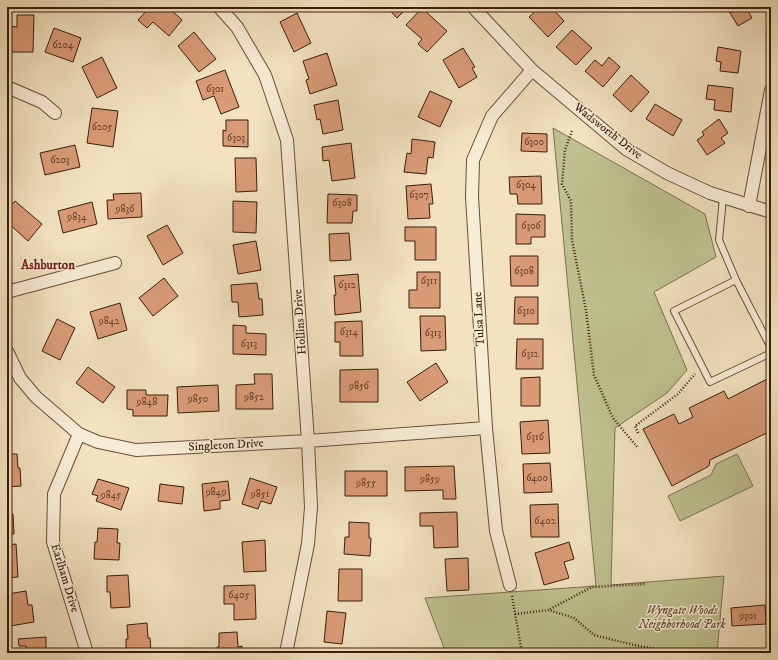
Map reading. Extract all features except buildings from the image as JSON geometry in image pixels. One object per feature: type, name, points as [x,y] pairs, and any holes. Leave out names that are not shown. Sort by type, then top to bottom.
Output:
[{"type":"street","name":"Hollins Drive","points":[[219,7],[237,27],[266,75],[287,140],[308,441],[311,507],[308,544],[286,653]]},
{"type":"street","name":"Wadsworth Drive","points":[[473,7],[532,70],[626,149],[667,173],[723,198],[771,212]]},
{"type":"street","name":"Tulsa Lane","points":[[510,585],[496,531],[486,428],[472,197],[473,160],[492,116],[532,70]]},
{"type":"street","points":[[7,87],[42,102],[55,113]]},
{"type":"street","points":[[749,206],[771,90]]},
{"type":"street","points":[[7,292],[115,263]]},
{"type":"street","name":"Singleton Drive","points":[[7,351],[20,378],[36,397],[79,434],[98,442],[136,450],[308,441],[486,428]]},
{"type":"street","name":"Earlham Drive","points":[[79,434],[54,494],[53,542],[87,653]]},
{"type":"lane","points":[[723,198],[719,240],[736,280],[771,348]]},
{"type":"lane","points":[[736,280],[674,311],[710,382],[771,353]]},
{"type":"path","points":[[572,131],[564,150],[562,184],[572,201],[572,240],[586,310],[594,375],[614,418],[638,448]]},
{"type":"path","points":[[638,434],[635,426],[678,394],[702,366]]},
{"type":"path","points":[[515,614],[549,610],[592,586],[645,584]]},
{"type":"path","points":[[510,585],[522,653]]},
{"type":"path","points":[[549,610],[574,618],[594,635],[674,653]]},
{"type":"green space","name":"Wyngate Woods Neighborhood Park","points":[[553,128],[705,214],[716,257],[654,292],[687,370],[667,393],[615,428],[611,585],[724,576],[717,653],[446,653],[425,598],[596,586]]},
{"type":"green space","points":[[737,454],[753,486],[680,521],[668,496],[711,475],[716,464]]},
{"type":"district","name":"Ashburton","points":[[48,265]]}]
